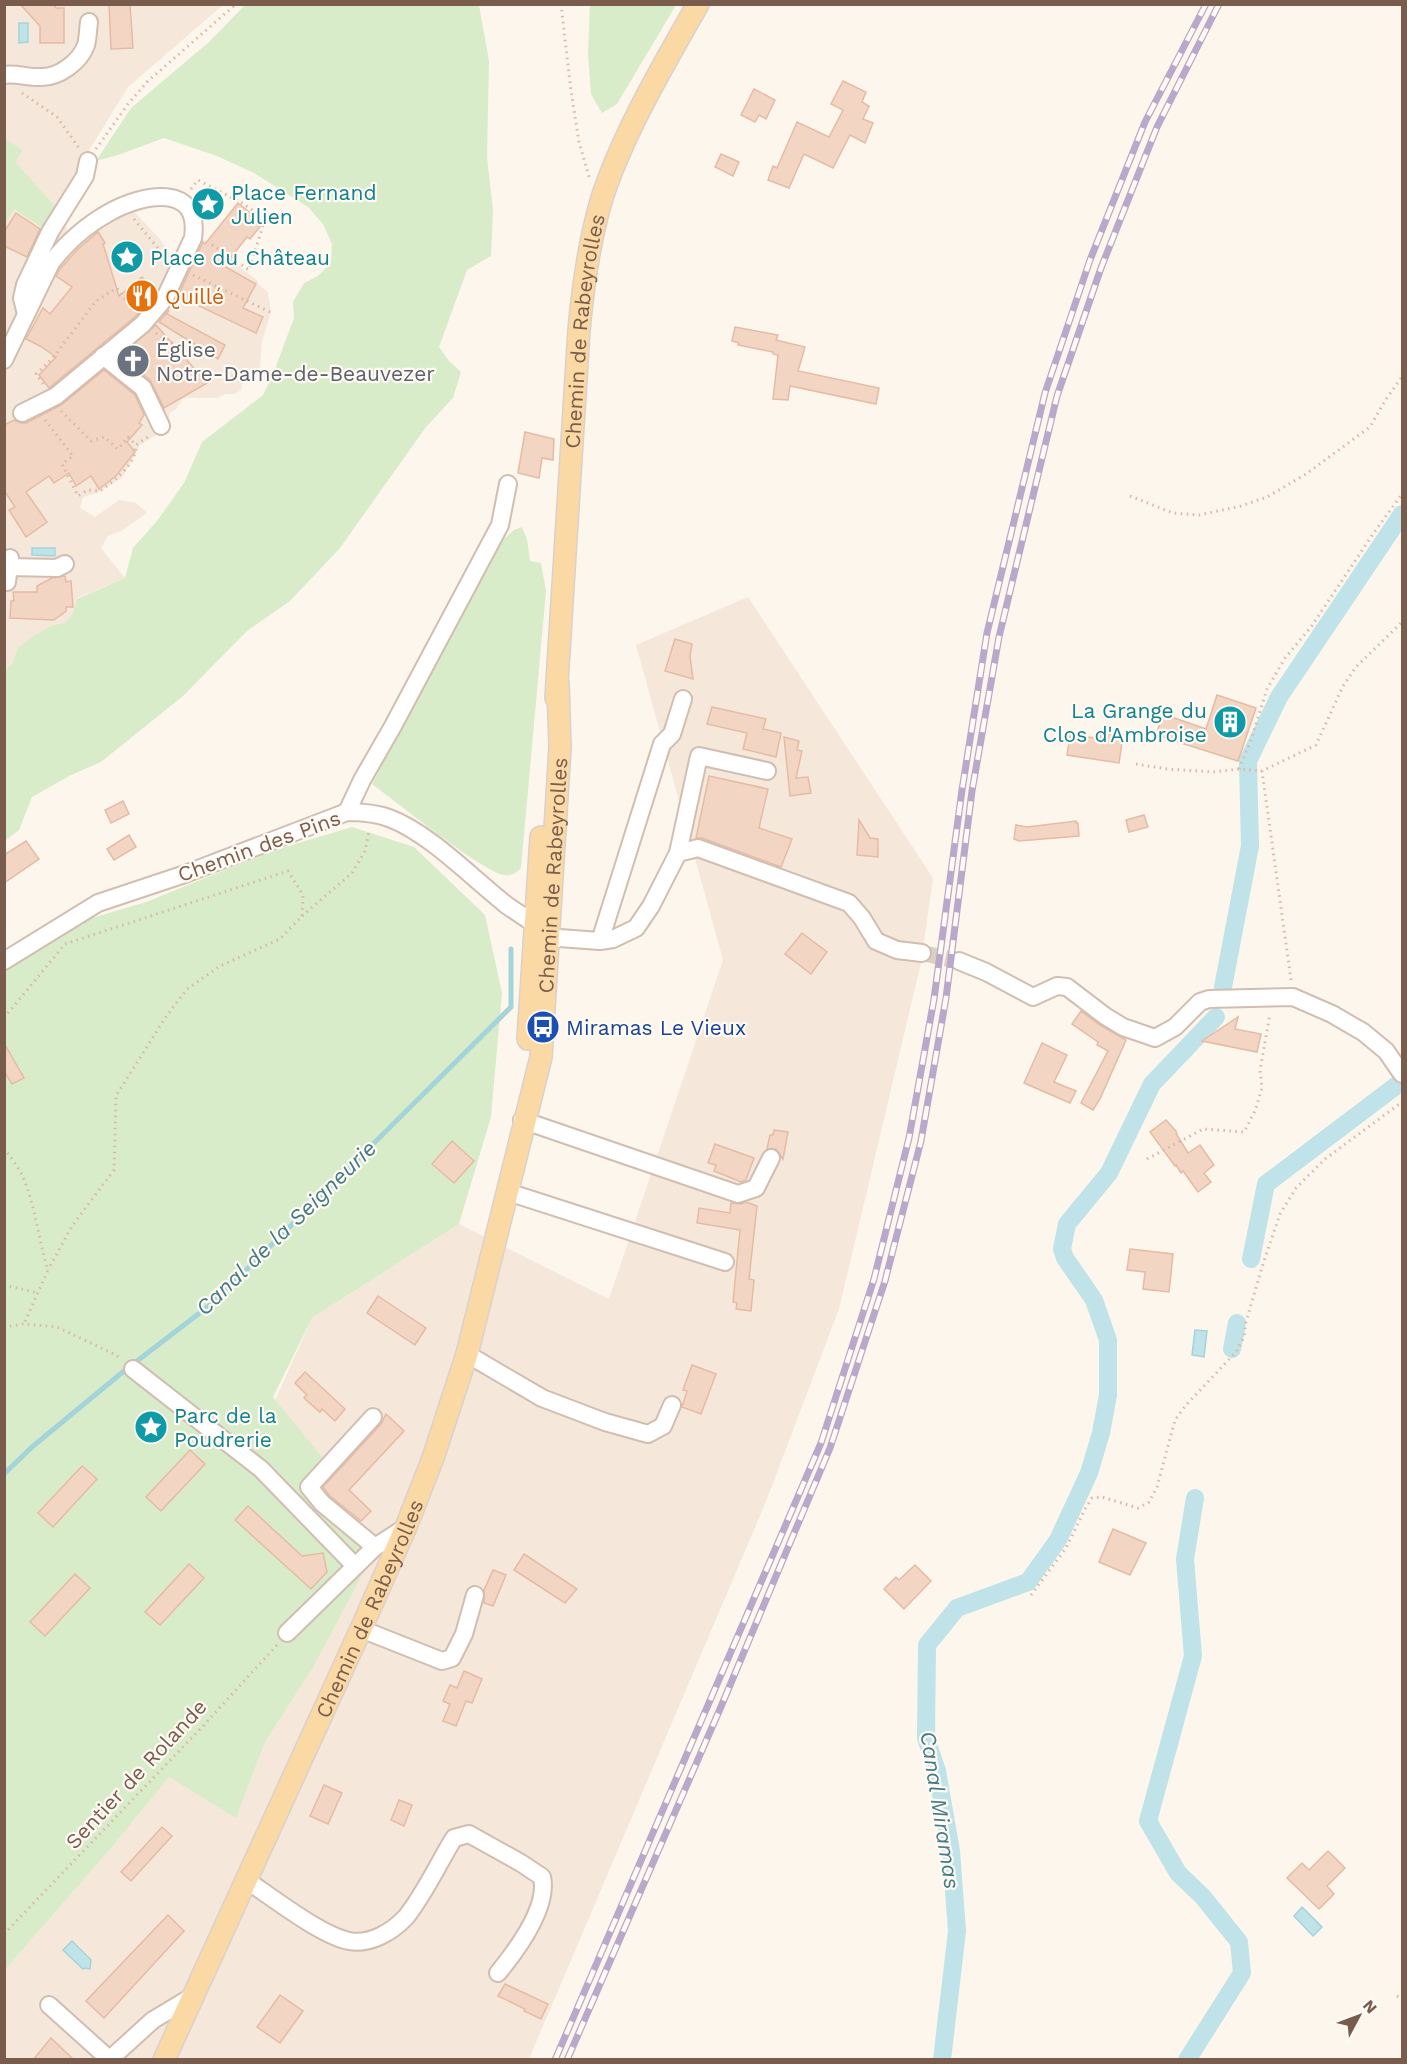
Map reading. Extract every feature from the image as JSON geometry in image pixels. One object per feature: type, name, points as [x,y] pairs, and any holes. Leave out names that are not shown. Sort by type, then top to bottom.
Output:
[{"type":"main road","name":"Chemin de Rabeyrolles","points":[[164,2060],[406,1527],[433,1458],[467,1354],[541,1058],[542,824],[549,746],[558,684],[584,280],[602,199],[616,163],[659,73],[698,4]]},
{"type":"main road","name":"Chemin de Rabeyrolles","points":[[523,1126],[560,747],[558,684]]},
{"type":"street","points":[[4,75],[45,77],[69,66],[79,58],[86,45],[89,22]]},
{"type":"street","points":[[26,314],[22,297],[25,285],[50,232],[85,176],[88,161]]},
{"type":"street","points":[[4,360],[51,263],[60,250],[91,225],[124,206],[152,198],[171,196],[183,202],[194,220],[194,233],[165,298],[143,324],[56,396],[35,406]]},
{"type":"street","points":[[103,356],[143,388],[161,426]]},
{"type":"street","points":[[348,812],[362,780],[500,525],[508,484]]},
{"type":"street","points":[[7,572],[57,568],[65,564]]},
{"type":"street","points":[[600,942],[662,744],[672,734],[683,699]]},
{"type":"street","points":[[542,935],[600,942],[613,939],[636,928],[651,906],[678,854],[699,756],[767,771]]},
{"type":"street","name":"Chemin des Pins","points":[[4,961],[98,903],[185,874],[348,812],[373,814],[404,825],[425,839],[542,935]]},
{"type":"street","points":[[678,854],[698,848],[849,903],[862,918],[876,941],[897,950],[922,953]]},
{"type":"street","points":[[959,961],[986,972],[1033,997],[1057,986],[1068,987],[1123,1027],[1155,1038],[1175,1027],[1200,1002],[1209,999],[1293,997],[1332,1014],[1363,1032],[1386,1051],[1402,1074]]},
{"type":"street","points":[[523,1126],[738,1194],[756,1188],[771,1158]]},
{"type":"street","points":[[508,1192],[725,1262]]},
{"type":"street","points":[[467,1354],[542,1398],[605,1422],[648,1434],[663,1425],[672,1405]]},
{"type":"street","points":[[130,1367],[261,1469],[355,1566]]},
{"type":"street","points":[[373,1417],[309,1487],[322,1503],[375,1547]]},
{"type":"street","points":[[287,1633],[375,1547],[406,1527]]},
{"type":"street","points":[[361,1629],[442,1661],[452,1658],[464,1634],[475,1595]]},
{"type":"street","points":[[246,1880],[322,1929],[350,1941],[372,1940],[390,1931],[405,1917],[454,1838],[469,1834],[542,1877],[544,1888],[536,1912],[517,1950],[498,1973]]},
{"type":"street","points":[[49,2005],[109,2059],[153,2020],[193,1996]]},
{"type":"path","points":[[22,93],[57,117],[88,161],[128,104],[147,82],[236,4]]},
{"type":"path","points":[[561,4],[579,142],[588,177],[602,199]]},
{"type":"path","points":[[183,202],[198,180],[242,203],[265,219],[249,270],[194,233]]},
{"type":"path","points":[[124,206],[179,270],[270,312]]},
{"type":"path","points":[[36,374],[52,359],[96,301],[117,288],[143,324],[190,354]]},
{"type":"path","points":[[1130,496],[1173,513],[1199,515],[1241,506],[1268,497],[1305,474],[1370,427],[1402,377]]},
{"type":"path","points":[[35,406],[91,441],[104,437],[118,449],[128,437],[136,445],[136,451],[121,475],[100,491],[88,490],[78,496],[62,464],[73,456],[35,406]]},
{"type":"path","points":[[136,445],[161,426]]},
{"type":"path","points":[[1239,769],[1267,689],[1285,658],[1311,627],[1402,494]]},
{"type":"path","points":[[1136,764],[1213,772],[1239,769],[1262,771],[1316,745],[1343,686],[1356,667],[1402,622]]},
{"type":"path","points":[[1262,771],[1293,997]]},
{"type":"path","points":[[24,1324],[48,1270],[72,1226],[114,1170],[116,1096],[165,1018],[187,989],[220,966],[280,939],[302,916],[352,873],[365,851],[373,814]]},
{"type":"path","points":[[4,1018],[65,944],[288,871],[303,895],[302,916]]},
{"type":"path","points":[[1146,1159],[1203,1129],[1244,1132],[1255,1112],[1262,1088],[1260,1070],[1273,998]]},
{"type":"path","points":[[1031,1595],[1066,1548],[1092,1498],[1102,1497],[1138,1508],[1149,1502],[1157,1487],[1175,1420],[1186,1405],[1236,1352],[1244,1337],[1246,1322],[1280,1214],[1296,1188],[1325,1159],[1402,1102]]},
{"type":"path","points":[[4,1148],[22,1174],[33,1207],[41,1249],[48,1270]]},
{"type":"path","points":[[4,1286],[38,1293]]},
{"type":"path","points":[[4,1327],[24,1324],[57,1327],[116,1355],[130,1367]]},
{"type":"path","name":"Sentier de Rolande","points":[[4,1934],[195,1735],[287,1633]]},
{"type":"path","points":[[1397,1996],[1402,1998]]},
{"type":"shaded area","points":[[5,5],[223,5],[128,87],[55,206],[69,232],[123,200],[159,238],[175,262],[189,237],[205,240],[258,281],[258,284],[268,292],[271,312],[262,342],[260,368],[242,384],[241,390],[235,394],[226,394],[217,398],[183,398],[177,408],[169,414],[171,426],[140,445],[122,478],[97,493],[83,497],[80,508],[95,517],[119,500],[136,503],[147,513],[121,531],[108,536],[101,548],[125,578],[77,598],[72,615],[65,623],[53,625],[17,649],[12,664],[5,671]]},
{"type":"shaded area","points":[[748,597],[933,878],[921,963],[839,1309],[765,1504],[529,2059],[5,2060],[5,1970],[112,1847],[169,1777],[236,1817],[265,1742],[307,1676],[213,1538],[312,1318],[459,1224],[609,1299],[723,960],[636,645]]},
{"type":"green space","points":[[245,5],[479,5],[489,61],[487,157],[493,210],[491,256],[467,270],[439,347],[461,372],[453,398],[426,427],[340,548],[290,601],[247,631],[183,696],[101,762],[71,775],[32,797],[19,830],[5,841],[5,671],[12,664],[17,649],[53,625],[65,623],[72,615],[77,599],[125,578],[133,548],[157,521],[184,483],[202,442],[263,395],[294,318],[293,302],[304,283],[318,276],[331,263],[332,244],[323,224],[308,207],[254,173],[217,156],[164,138],[96,161],[131,108],[209,42]]},
{"type":"green space","points":[[590,5],[676,5],[617,104],[602,113],[591,94],[588,54]]},
{"type":"green space","points":[[5,139],[23,150],[15,162],[55,206],[43,228],[14,209],[5,223]]},
{"type":"green space","points":[[522,527],[527,539],[530,561],[541,563],[546,591],[521,868],[514,874],[505,875],[479,863],[460,850],[372,784],[491,550],[514,530]]},
{"type":"green space","name":"Parc de la Poudrerie","points":[[352,827],[414,847],[485,915],[502,993],[491,1117],[459,1224],[312,1318],[273,1397],[322,1457],[301,1484],[371,1558],[312,1669],[265,1742],[236,1818],[169,1777],[112,1847],[5,1970],[5,971],[65,926],[146,902],[272,851]]},
{"type":"water","points":[[19,23],[28,23],[28,42],[19,43]]},
{"type":"water","points":[[32,548],[55,548],[55,556],[32,555]]},
{"type":"water","points":[[1195,1330],[1207,1331],[1204,1357],[1192,1355]]},
{"type":"water","points":[[1302,1907],[1322,1927],[1313,1936],[1294,1916]]},
{"type":"water","points":[[72,1941],[91,1960],[90,1969],[83,1969],[63,1950]]},
{"type":"building","points":[[20,4],[53,4],[56,8],[64,8],[64,43],[40,43],[40,26]]},
{"type":"building","points":[[109,4],[130,4],[133,48],[111,49]]},
{"type":"building","points":[[843,81],[866,92],[862,102],[869,106],[863,119],[873,123],[865,143],[850,135],[833,168],[804,154],[789,188],[768,180],[773,166],[777,168],[797,122],[829,137],[843,110],[831,104]]},
{"type":"building","points":[[754,89],[775,100],[766,119],[759,115],[755,122],[741,115]]},
{"type":"building","points":[[721,154],[739,162],[733,176],[715,167]]},
{"type":"building","points":[[238,203],[263,223],[250,239],[247,237],[224,266],[256,284],[243,308],[263,317],[256,333],[178,296],[203,242],[205,244]]},
{"type":"building","points":[[16,213],[40,229],[27,257],[4,246],[4,232]]},
{"type":"building","points":[[98,232],[105,243],[103,244],[119,296],[142,277],[156,292],[136,316],[49,388],[39,375],[56,357],[26,339],[43,308],[50,314],[72,287],[56,276],[60,269]]},
{"type":"building","points":[[169,310],[167,314],[225,345],[218,359],[159,322]]},
{"type":"building","points":[[156,325],[207,383],[164,408],[150,380],[120,356]]},
{"type":"building","points":[[735,327],[778,335],[776,340],[805,347],[798,371],[879,388],[876,404],[790,386],[788,400],[773,399],[778,355],[738,345],[739,343],[732,341]]},
{"type":"building","points":[[104,370],[135,395],[144,415],[139,423],[142,425],[127,442],[135,452],[116,476],[99,489],[91,476],[76,486],[69,473],[54,483],[49,476],[26,492],[47,522],[26,537],[9,510],[15,507],[4,490],[4,425],[14,420],[26,423],[61,405]]},
{"type":"building","points":[[525,432],[554,439],[553,460],[542,458],[539,478],[518,473]]},
{"type":"building","points":[[65,576],[66,582],[71,581],[73,607],[66,607],[66,611],[54,620],[10,618],[11,601],[14,601],[13,592],[37,592],[37,586],[52,578]]},
{"type":"building","points":[[675,639],[692,644],[690,656],[693,679],[665,671]]},
{"type":"building","name":"La Grange du Clos d'Ambroise","points":[[1217,695],[1256,708],[1238,761],[1156,735],[1163,714],[1206,729]]},
{"type":"building","points":[[712,707],[766,719],[763,729],[781,733],[776,757],[743,749],[747,733],[707,724]]},
{"type":"building","points":[[1101,733],[1123,736],[1119,763],[1067,755],[1070,736],[1100,738]]},
{"type":"building","points":[[784,737],[799,741],[797,750],[802,751],[796,778],[808,777],[811,793],[790,796]]},
{"type":"building","points":[[709,776],[768,789],[759,828],[792,839],[781,867],[702,838],[696,838]]},
{"type":"building","points":[[123,801],[129,814],[111,823],[105,810]]},
{"type":"building","points":[[1144,815],[1148,827],[1129,832],[1126,820]]},
{"type":"building","points":[[859,820],[870,838],[878,839],[878,857],[857,855]]},
{"type":"building","points":[[1076,821],[1079,836],[1019,841],[1014,839],[1016,825],[1027,827]]},
{"type":"building","points":[[129,835],[136,847],[114,860],[107,849]]},
{"type":"building","points":[[26,841],[39,859],[4,883],[4,855]]},
{"type":"building","points":[[802,933],[827,952],[811,974],[785,954]]},
{"type":"building","points":[[1081,1011],[1126,1040],[1093,1110],[1081,1103],[1108,1051],[1097,1045],[1098,1042],[1072,1024]]},
{"type":"building","points":[[1238,1017],[1235,1029],[1261,1034],[1257,1052],[1202,1041]]},
{"type":"building","points":[[4,1043],[24,1078],[12,1084],[4,1071]]},
{"type":"building","points":[[1042,1043],[1067,1055],[1054,1082],[1076,1091],[1070,1103],[1024,1083]]},
{"type":"building","points":[[1166,1120],[1176,1131],[1188,1153],[1200,1145],[1214,1165],[1204,1173],[1211,1182],[1198,1192],[1150,1132]]},
{"type":"building","points":[[774,1130],[788,1132],[783,1159],[776,1149],[767,1149],[770,1135],[773,1135]]},
{"type":"building","points":[[452,1141],[474,1161],[454,1183],[432,1164]]},
{"type":"building","points":[[715,1144],[754,1158],[746,1180],[741,1182],[714,1171],[716,1165],[708,1163]]},
{"type":"building","points":[[746,1202],[757,1206],[749,1279],[754,1280],[751,1311],[736,1309],[737,1303],[733,1302],[740,1230],[697,1223],[699,1208],[730,1213],[731,1203]]},
{"type":"building","points":[[1130,1249],[1173,1254],[1169,1292],[1143,1289],[1145,1272],[1127,1270]]},
{"type":"building","points":[[378,1296],[426,1328],[415,1345],[367,1313]]},
{"type":"building","points":[[692,1365],[716,1374],[701,1414],[682,1407],[687,1391],[683,1390]]},
{"type":"building","points":[[305,1372],[345,1409],[335,1421],[322,1409],[320,1412],[304,1398],[307,1395],[295,1383]]},
{"type":"building","points":[[386,1414],[404,1431],[349,1490],[371,1511],[361,1521],[330,1496],[323,1487],[381,1424]]},
{"type":"building","points":[[190,1450],[205,1464],[161,1511],[146,1497]]},
{"type":"building","points":[[82,1466],[97,1479],[53,1527],[38,1513]]},
{"type":"building","points":[[248,1506],[302,1556],[323,1553],[327,1572],[311,1589],[235,1520]]},
{"type":"building","points":[[1113,1529],[1146,1543],[1130,1575],[1099,1562]]},
{"type":"building","points":[[524,1554],[577,1589],[565,1603],[514,1570]]},
{"type":"building","points":[[189,1564],[204,1578],[160,1625],[145,1612]]},
{"type":"building","points":[[915,1565],[931,1581],[904,1609],[884,1589],[896,1577],[899,1580]]},
{"type":"building","points":[[493,1570],[506,1575],[493,1606],[484,1603],[484,1590]]},
{"type":"building","points":[[75,1574],[90,1588],[45,1636],[30,1622]]},
{"type":"building","points":[[464,1671],[482,1679],[472,1703],[466,1701],[456,1726],[443,1721],[450,1704],[443,1701],[450,1685],[457,1688]]},
{"type":"building","points":[[324,1785],[342,1793],[328,1824],[310,1816]]},
{"type":"building","points":[[399,1800],[412,1805],[404,1826],[391,1820]]},
{"type":"building","points":[[162,1827],[172,1836],[131,1881],[121,1872]]},
{"type":"building","points":[[1328,1851],[1345,1868],[1327,1886],[1334,1894],[1319,1909],[1287,1878],[1302,1863],[1309,1870]]},
{"type":"building","points":[[168,1915],[184,1931],[104,2018],[86,2001]]},
{"type":"building","points":[[505,1984],[548,2004],[541,2019],[498,1996]]},
{"type":"building","points":[[280,1995],[303,2011],[280,2043],[257,2027]]},
{"type":"building","points":[[51,2038],[74,2060],[33,2060]]},
{"type":"waterway","points":[[1223,987],[1250,846],[1248,761],[1279,697],[1402,514]]},
{"type":"waterway","name":"Canal de la Seigneurie","points":[[4,1474],[32,1447],[124,1371],[214,1302],[511,1007],[511,949]]},
{"type":"waterway","name":"Canal Miramas","points":[[942,2060],[957,1931],[951,1851],[937,1771],[926,1738],[927,1645],[957,1608],[1028,1582],[1058,1540],[1089,1473],[1101,1433],[1108,1395],[1108,1340],[1094,1300],[1065,1258],[1062,1249],[1067,1224],[1109,1173],[1152,1084],[1216,1017]]},
{"type":"waterway","points":[[1251,1259],[1266,1184],[1397,1085]]},
{"type":"waterway","points":[[1232,1349],[1237,1323]]},
{"type":"waterway","points":[[1187,2060],[1242,1973],[1239,1942],[1203,1897],[1178,1873],[1148,1821],[1193,1656],[1185,1559],[1195,1498]]},
{"type":"tunnel","points":[[922,953],[959,961]]},
{"type":"railway","points":[[555,2060],[821,1443],[874,1279],[909,1138],[934,999],[962,790],[987,633],[1045,393],[1090,260],[1145,122],[1206,4]]},
{"type":"railway","points":[[567,2060],[720,1709],[830,1448],[885,1281],[921,1141],[946,998],[972,791],[999,637],[1057,396],[1101,268],[1157,127],[1219,4]]},
{"type":"place","name":"Place Fernand Julien","points":[[208,204]]},
{"type":"place","name":"Place du Château","points":[[127,257]]},
{"type":"place","name":"Quillé","points":[[142,296]]},
{"type":"place","name":"Église Notre-Dame-de-Beauvezer","points":[[133,361]]},
{"type":"place","name":"La Grange du Clos d'Ambroise","points":[[1230,722]]},
{"type":"place","name":"Miramas Le Vieux","points":[[543,1027]]},
{"type":"place","name":"Parc de la Poudrerie","points":[[151,1427]]}]
